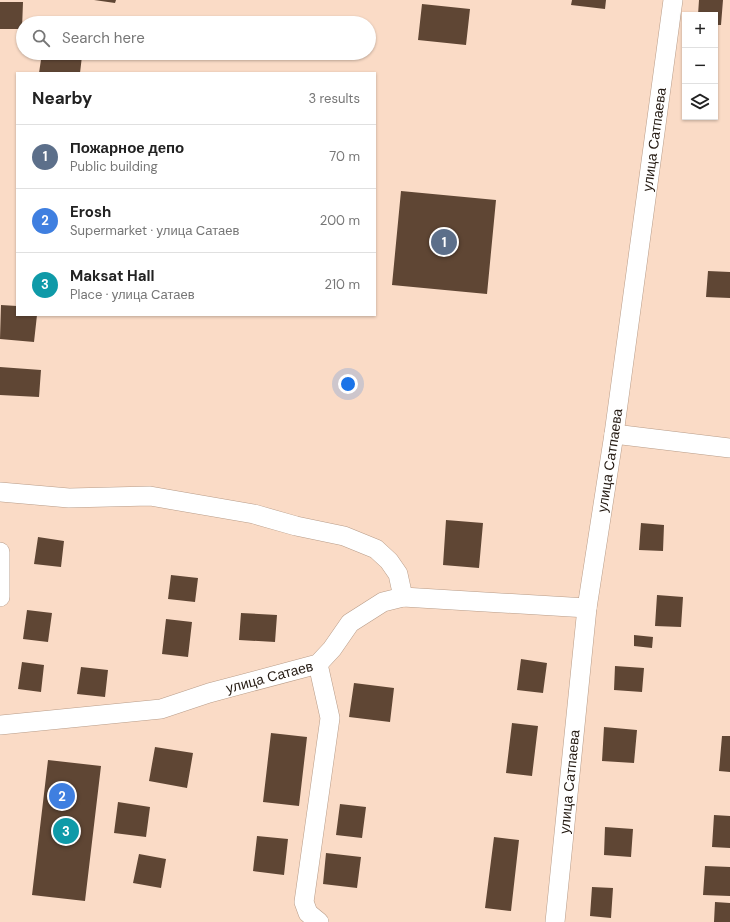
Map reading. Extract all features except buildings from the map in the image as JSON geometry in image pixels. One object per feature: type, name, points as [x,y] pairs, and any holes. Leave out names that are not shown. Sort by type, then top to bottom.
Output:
[{"type":"street","name":"улица Сатпаева","points":[[555,922],[587,608],[614,434],[673,0]]},
{"type":"street","points":[[614,434],[730,448]]},
{"type":"street","points":[[0,492],[69,498],[150,496],[254,514],[296,526],[344,536],[376,549],[390,561],[398,574],[403,597]]},
{"type":"street","points":[[0,552],[0,597]]},
{"type":"street","name":"улица Сатаев","points":[[0,726],[161,709],[209,693],[318,664],[332,649],[350,623],[383,602],[403,597],[587,608]]},
{"type":"street","points":[[318,664],[330,718],[304,902],[308,913],[319,922]]},
{"type":"place","name":"Пожарное депо","points":[[444,242]]},
{"type":"place","name":"Erosh","points":[[62,796]]},
{"type":"place","name":"Maksat Hall","points":[[66,831]]}]
